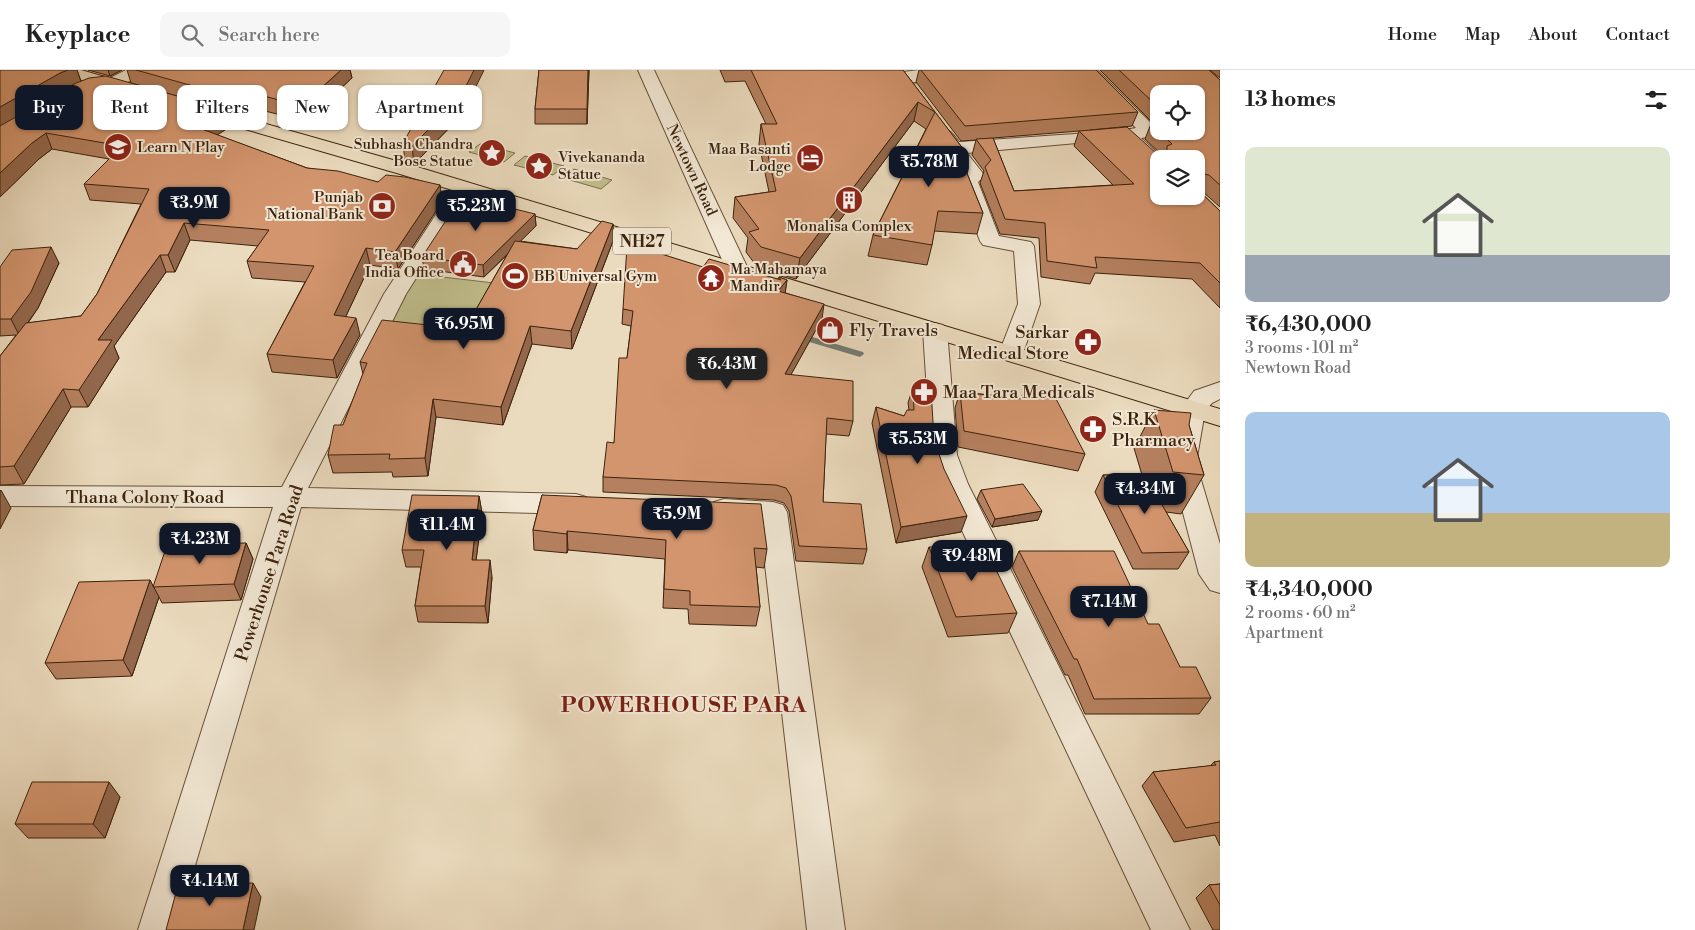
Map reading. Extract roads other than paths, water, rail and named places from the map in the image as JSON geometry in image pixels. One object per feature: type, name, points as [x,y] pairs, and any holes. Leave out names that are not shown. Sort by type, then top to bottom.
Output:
[{"type":"main road","points":[[63,70],[114,85]]},
{"type":"main road","name":"NH27","points":[[176,103],[935,330],[1220,418]]},
{"type":"street","points":[[83,90],[111,84],[139,70]]},
{"type":"street","name":"Newtown Road","points":[[646,70],[738,271]]},
{"type":"street","points":[[913,92],[901,77],[932,75],[927,70]]},
{"type":"street","points":[[953,149],[1150,132],[1088,70]]},
{"type":"street","points":[[929,114],[953,149],[975,176],[968,180],[990,241],[1024,246],[1029,304],[1011,353]]},
{"type":"street","points":[[1126,134],[1150,156]]},
{"type":"street","name":"Powerhouse Para Road","points":[[157,930],[290,497],[396,294],[463,188]]},
{"type":"street","points":[[935,330],[944,455],[954,484],[1171,930]]},
{"type":"street","points":[[1220,390],[1203,397],[1193,410],[1183,463],[1214,574],[1220,582]]},
{"type":"street","name":"Thana Colony Road","points":[[0,496],[290,497],[602,504]]},
{"type":"street","points":[[699,507],[773,512],[826,930]]},
{"type":"waterway","points":[[799,336],[860,354]]},
{"type":"place","name":"Learn N Play","points":[[118,147]]},
{"type":"place","name":"Subhash Chandra Bose Statue","points":[[492,153]]},
{"type":"place","name":"Maa Basanti Lodge","points":[[810,158]]},
{"type":"place","name":"Vivekananda Statue","points":[[539,166]]},
{"type":"place","name":"Monalisa Complex","points":[[849,200]]},
{"type":"place","name":"Punjab National Bank","points":[[382,206]]},
{"type":"place","name":"Tea Board India Office","points":[[463,264]]},
{"type":"place","name":"BB Universal Gym","points":[[515,276]]},
{"type":"place","name":"Ma Mahamaya Mandir","points":[[711,278]]},
{"type":"place","name":"Fly Travels","points":[[830,330]]},
{"type":"place","name":"Sarkar Medical Store","points":[[1088,342]]},
{"type":"place","name":"Maa Tara Medicals","points":[[924,392]]},
{"type":"place","name":"S.R.K Pharmacy","points":[[1093,429]]},
{"type":"district","name":"POWERHOUSE PARA","points":[[684,704]]}]
